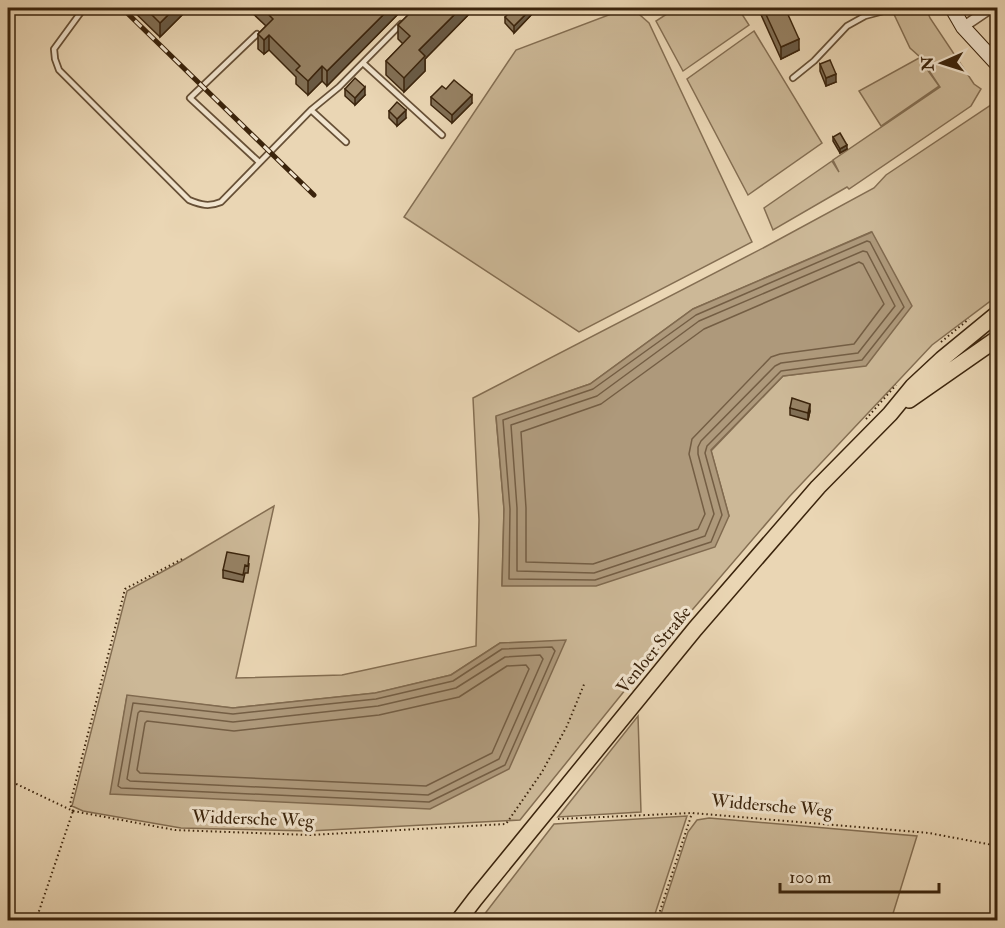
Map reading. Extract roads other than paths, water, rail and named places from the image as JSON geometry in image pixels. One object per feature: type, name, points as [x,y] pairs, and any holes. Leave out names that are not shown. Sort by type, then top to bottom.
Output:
[{"type":"main road","name":"Venloer Straße","points":[[459,921],[474,899],[543,818],[695,629],[818,487],[890,414],[913,386],[998,313]]},
{"type":"main road","name":"Venloer Straße","points":[[890,414],[998,338]]},
{"type":"street","points":[[951,8],[963,27],[998,65]]},
{"type":"street","points":[[963,27],[991,8]]},
{"type":"lane","points":[[84,8],[54,49],[59,70],[189,200],[201,205],[212,206],[221,201],[311,110],[339,87],[403,23]]},
{"type":"lane","points":[[793,78],[814,62],[847,26],[865,16],[895,8]]},
{"type":"lane","points":[[257,34],[190,98],[259,162]]},
{"type":"lane","points":[[363,63],[442,135]]},
{"type":"lane","points":[[311,110],[346,142]]},
{"type":"water","points":[[872,232],[912,306],[866,366],[783,376],[711,450],[729,516],[715,547],[596,586],[502,586],[504,509],[496,416],[590,384],[693,309]]},
{"type":"water","points":[[566,640],[509,769],[430,809],[110,794],[127,695],[233,708],[375,693],[451,675],[500,643]]},
{"type":"railway","points":[[122,8],[314,195]]}]
